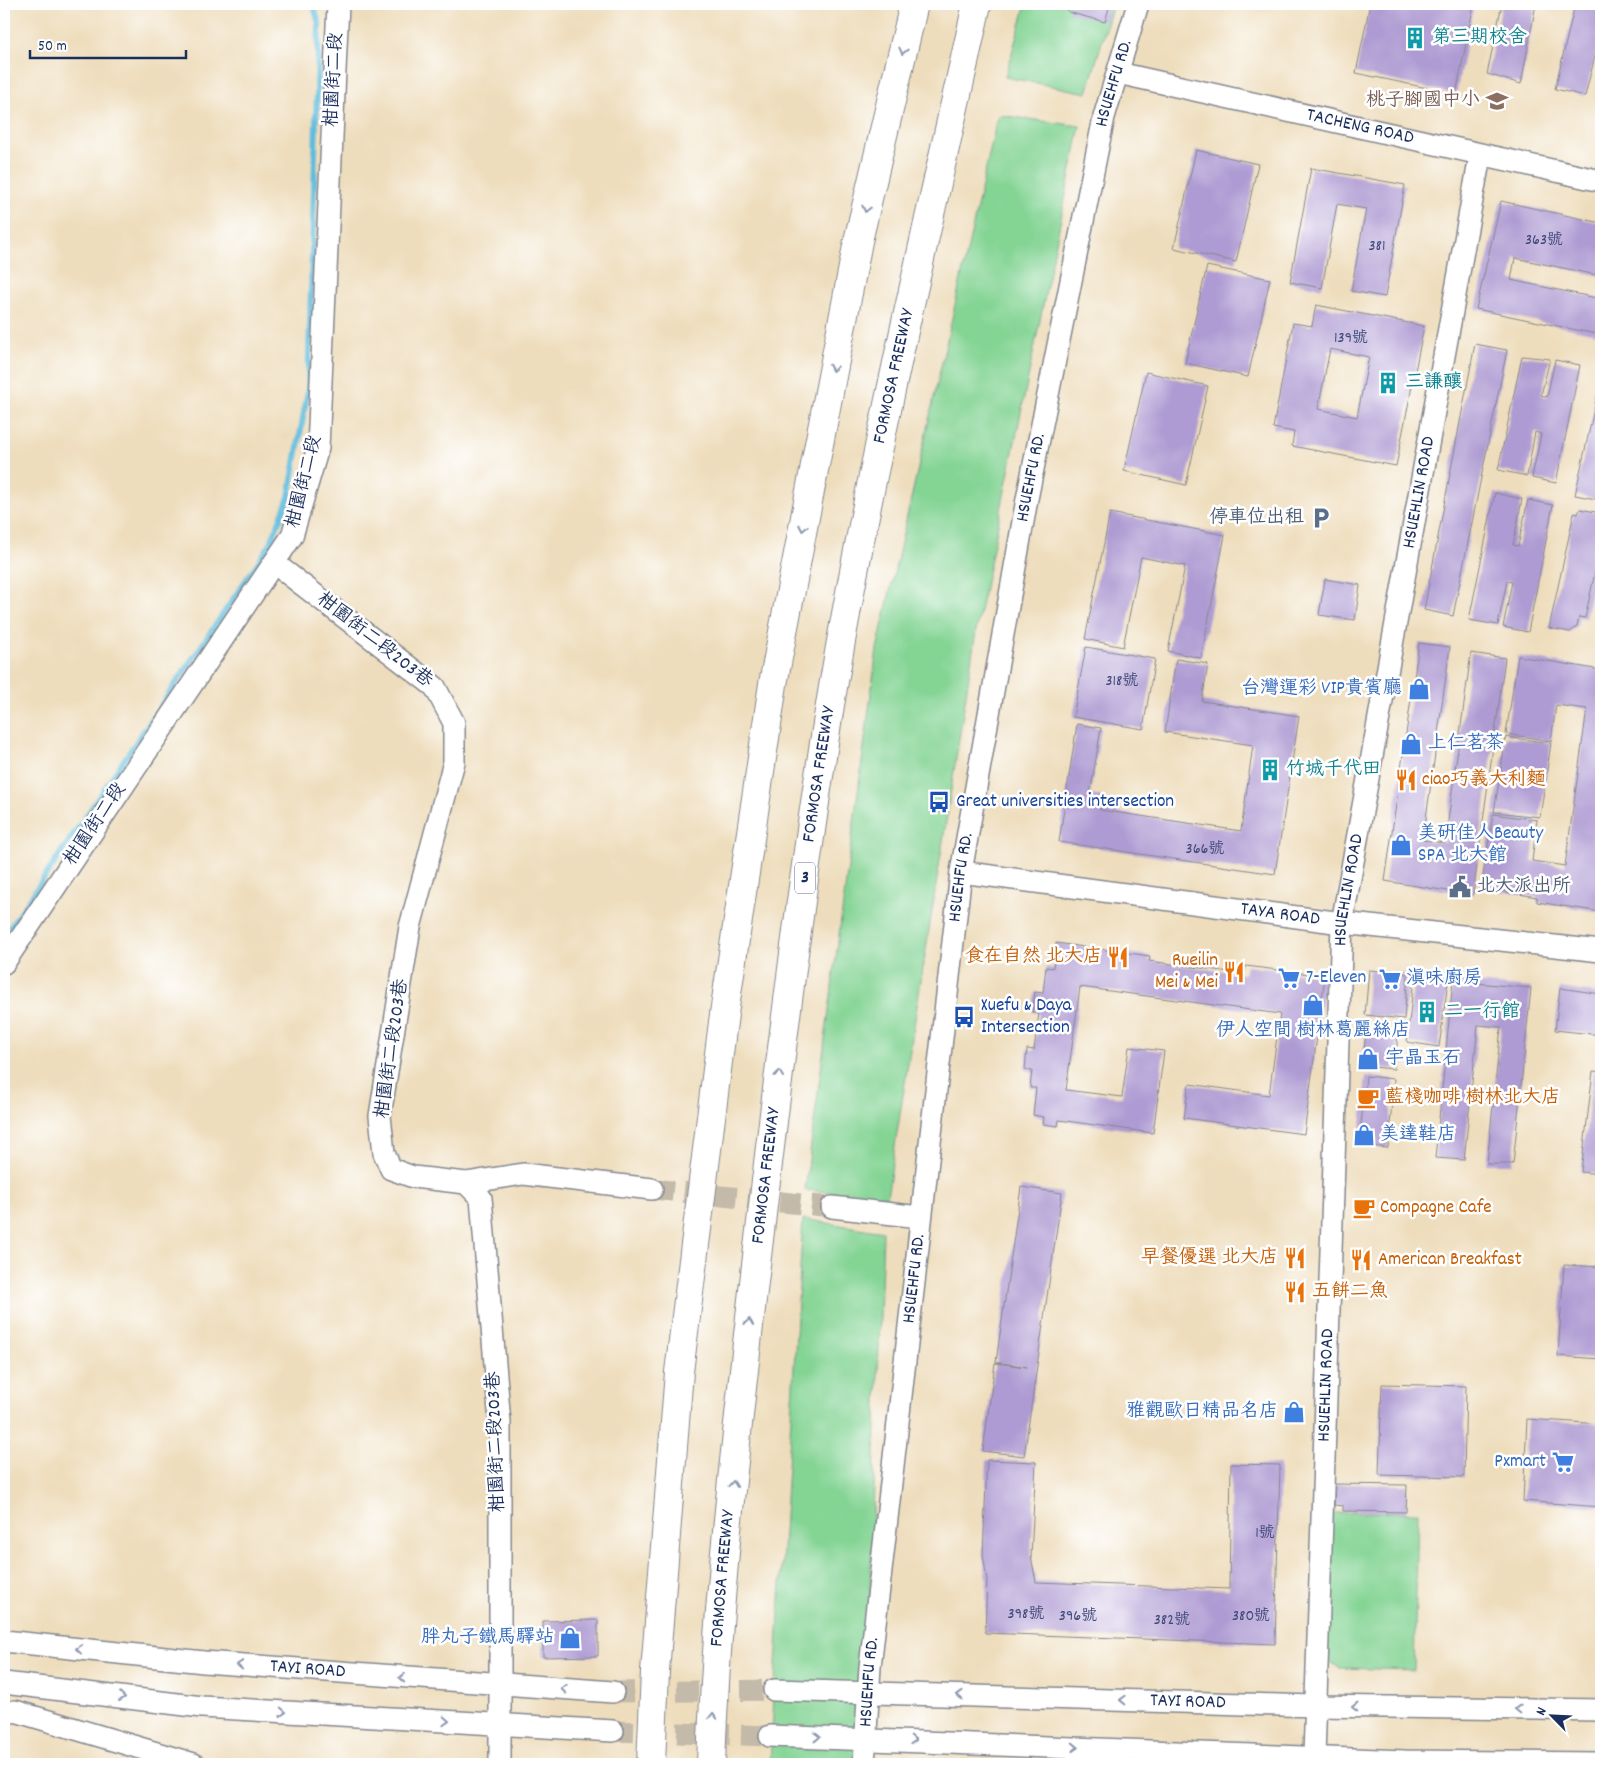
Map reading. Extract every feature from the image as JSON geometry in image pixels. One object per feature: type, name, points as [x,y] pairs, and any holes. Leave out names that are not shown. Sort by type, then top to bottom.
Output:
[{"type":"highway","points":[[652,1764],[655,1672],[679,1372],[724,1014],[770,703],[858,241],[914,4]]},
{"type":"highway","name":"FORMOSA FREEWAY","points":[[711,1764],[714,1684],[744,1370],[787,1005],[830,705],[869,502],[977,4]]},
{"type":"street","name":"柑園街二段","points":[[4,964],[292,536],[318,448],[338,4]]},
{"type":"street","name":"HSUEHFU RD.","points":[[864,1764],[868,1693],[920,1217],[961,872],[1029,490],[1104,117],[1138,4]]},
{"type":"street","name":"TACHENG ROAD","points":[[1118,73],[1480,156],[1601,181]]},
{"type":"street","name":"HSUEHLIN ROAD","points":[[1314,1757],[1342,923],[1480,156]]},
{"type":"street","name":"柑園街二段203巷","points":[[274,563],[435,688],[454,723],[454,762],[410,927],[380,1116],[384,1153],[391,1169],[413,1177],[466,1183],[481,1198],[500,1424],[500,1764]]},
{"type":"street","name":"TAYA ROAD","points":[[961,872],[1342,923],[1601,951]]},
{"type":"street","points":[[466,1183],[523,1174],[652,1189]]},
{"type":"street","points":[[832,1207],[920,1217]]},
{"type":"street","name":"TAYI ROAD","points":[[4,1641],[204,1662],[613,1692]]},
{"type":"street","points":[[4,1683],[202,1707],[613,1731]]},
{"type":"street","name":"TAYI ROAD","points":[[774,1690],[1315,1706],[1601,1710]]},
{"type":"street","points":[[4,1714],[15,1711],[194,1764]]},
{"type":"street","points":[[770,1736],[864,1738],[1414,1761],[1601,1763]]},
{"type":"green space","points":[[1026,4],[1113,4],[1087,93],[1005,77]]},
{"type":"green space","points":[[998,115],[1080,126],[976,631],[887,1197],[805,1190],[877,649]]},
{"type":"green space","points":[[803,1219],[883,1232],[864,1764],[770,1764]]},
{"type":"green space","points":[[1418,1512],[1414,1670],[1340,1668],[1329,1662],[1327,1657],[1327,1513]]},
{"type":"building","points":[[1070,4],[1110,4],[1105,22],[1068,12]]},
{"type":"building","name":"第三期校舍","points":[[1370,4],[1474,4],[1456,94],[1356,73]]},
{"type":"building","points":[[1502,4],[1536,4],[1521,84],[1487,74]]},
{"type":"building","points":[[1575,4],[1601,4],[1601,45],[1598,44],[1585,96],[1555,89]]},
{"type":"building","points":[[1196,150],[1258,164],[1236,262],[1174,248]]},
{"type":"building","points":[[1311,168],[1405,185],[1385,297],[1351,291],[1366,209],[1337,204],[1322,288],[1290,282]]},
{"type":"building","points":[[1501,201],[1601,223],[1601,276],[1515,258],[1511,280],[1601,299],[1601,335],[1476,309]]},
{"type":"building","points":[[1207,266],[1270,279],[1248,377],[1185,363]]},
{"type":"building","name":"三謙釀","points":[[1316,305],[1424,326],[1396,466],[1292,446],[1294,432],[1273,428],[1293,323],[1312,326]],"holes":[[[1330,349],[1369,357],[1357,417],[1318,409]]]},
{"type":"building","points":[[1475,344],[1507,350],[1453,616],[1424,610]]},
{"type":"building","points":[[1522,356],[1550,359],[1541,395],[1547,397],[1555,360],[1580,365],[1556,483],[1532,478],[1541,434],[1535,432],[1527,476],[1498,470]]},
{"type":"building","points":[[1146,372],[1208,386],[1186,485],[1124,471]]},
{"type":"building","points":[[1598,391],[1601,391],[1601,500],[1575,495]]},
{"type":"building","points":[[1495,493],[1522,499],[1513,545],[1518,546],[1528,500],[1553,505],[1528,632],[1503,627],[1512,582],[1507,581],[1498,625],[1469,620]]},
{"type":"building","points":[[1580,509],[1601,513],[1601,545],[1585,618],[1579,617],[1577,626],[1570,632],[1549,628],[1574,513],[1578,514]]},
{"type":"building","points":[[1110,513],[1225,535],[1201,658],[1168,651],[1185,566],[1141,557],[1123,647],[1085,639]]},
{"type":"building","points":[[1325,579],[1360,585],[1355,620],[1319,615]]},
{"type":"building","points":[[1419,643],[1450,647],[1423,840],[1445,843],[1471,653],[1505,658],[1473,895],[1385,881]]},
{"type":"building","points":[[1086,647],[1155,659],[1143,729],[1073,717]]},
{"type":"building","points":[[1518,656],[1601,670],[1601,912],[1537,902],[1537,897],[1481,888],[1493,814],[1537,820],[1532,861],[1565,866],[1587,709],[1556,705],[1551,741],[1506,734]]},
{"type":"building","name":"竹城千代田","points":[[1176,659],[1208,664],[1202,701],[1299,716],[1275,874],[1059,842],[1077,724],[1101,728],[1090,795],[1102,797],[1100,810],[1241,831],[1253,745],[1165,732]]},
{"type":"building","points":[[1506,737],[1551,743],[1540,817],[1494,812]]},
{"type":"building","points":[[1056,943],[1150,956],[1149,961],[1244,974],[1246,966],[1325,976],[1304,1134],[1184,1118],[1189,1084],[1269,1095],[1280,1014],[1080,987],[1066,1090],[1122,1097],[1129,1047],[1164,1051],[1153,1133],[1059,1120],[1058,1126],[1043,1124],[1044,1117],[1033,1115],[1036,1088],[1030,1088],[1032,1071],[1025,1070],[1027,1049],[1034,1050],[1039,1013],[1032,1012],[1035,992],[1043,993],[1046,967],[1053,968]]},
{"type":"building","points":[[1369,970],[1408,974],[1404,1019],[1365,1015]]},
{"type":"building","name":"二一行館","points":[[1414,977],[1448,982],[1439,1047],[1407,1042]]},
{"type":"building","points":[[1453,981],[1531,988],[1513,1164],[1487,1164],[1501,1027],[1478,1025],[1464,1160],[1435,1158]]},
{"type":"building","points":[[1560,988],[1601,994],[1601,1035],[1555,1030]]},
{"type":"building","points":[[1366,1033],[1398,1036],[1394,1069],[1362,1066]]},
{"type":"building","points":[[1593,1071],[1601,1072],[1601,1174],[1581,1172]]},
{"type":"building","points":[[1366,1076],[1394,1079],[1388,1148],[1359,1145]]},
{"type":"building","points":[[1021,1187],[1062,1193],[1024,1456],[983,1451],[995,1363],[1027,1367],[996,1362]]},
{"type":"building","points":[[1564,1265],[1601,1267],[1601,1359],[1558,1356]]},
{"type":"building","points":[[1382,1384],[1466,1386],[1464,1477],[1379,1475]]},
{"type":"building","name":"Pxmart","points":[[1527,1419],[1601,1424],[1601,1507],[1523,1501]]},
{"type":"building","points":[[987,1460],[1036,1462],[1031,1556],[1036,1582],[1229,1589],[1231,1464],[1280,1465],[1275,1644],[985,1633],[987,1580],[983,1555]]},
{"type":"building","points":[[1335,1484],[1407,1485],[1406,1512],[1343,1511],[1343,1506],[1334,1505]]},
{"type":"building","name":"胖丸子鐵馬驛站","points":[[598,1620],[598,1656],[543,1657],[543,1621]]},
{"type":"waterway","points":[[4,937],[270,545],[289,497],[308,390],[319,24],[313,4]]},
{"type":"tunnel","points":[[652,1189],[832,1207]]},
{"type":"tunnel","points":[[613,1692],[774,1690]]},
{"type":"tunnel","points":[[613,1731],[770,1736]]},
{"type":"place","name":"第三期校舍","points":[[1415,38]]},
{"type":"place","name":"桃子腳國中小","points":[[1497,101]]},
{"type":"place","name":"三謙釀","points":[[1388,383]]},
{"type":"place","name":"停車位出租","points":[[1321,518]]},
{"type":"place","name":"台灣運彩 VIP貴賓廳","points":[[1419,689]]},
{"type":"place","name":"上仁茗茶","points":[[1411,744]]},
{"type":"place","name":"竹城千代田","points":[[1270,770]]},
{"type":"place","name":"ciao巧義大利麵","points":[[1406,780]]},
{"type":"place","name":"Great universities intersection","points":[[939,802]]},
{"type":"place","name":"美研佳人Beauty SPA 北大館","points":[[1401,845]]},
{"type":"place","name":"北大派出所","points":[[1460,887]]},
{"type":"place","name":"食在自然 北大店","points":[[1118,957]]},
{"type":"place","name":"Rueilin Mei & Mei","points":[[1234,972]]},
{"type":"place","name":"7-Eleven","points":[[1289,978]]},
{"type":"place","name":"滇味廚房","points":[[1390,979]]},
{"type":"place","name":"伊人空間 樹林葛麗絲店","points":[[1313,1005]]},
{"type":"place","name":"二一行館","points":[[1427,1012]]},
{"type":"place","name":"Xuefu & Daya Intersection","points":[[964,1017]]},
{"type":"place","name":"宇晶玉石","points":[[1368,1059]]},
{"type":"place","name":"藍棧咖啡 樹林北大店","points":[[1368,1098]]},
{"type":"place","name":"美達鞋店","points":[[1364,1135]]},
{"type":"place","name":"Compagne Cafe","points":[[1364,1208]]},
{"type":"place","name":"早餐優選 北大店","points":[[1295,1258]]},
{"type":"place","name":"American Breakfast","points":[[1361,1260]]},
{"type":"place","name":"五餅二魚","points":[[1295,1292]]},
{"type":"place","name":"雅觀歐日精品名店","points":[[1294,1412]]},
{"type":"place","name":"Pxmart","points":[[1563,1462]]},
{"type":"place","name":"胖丸子鐵馬驛站","points":[[570,1638]]}]
